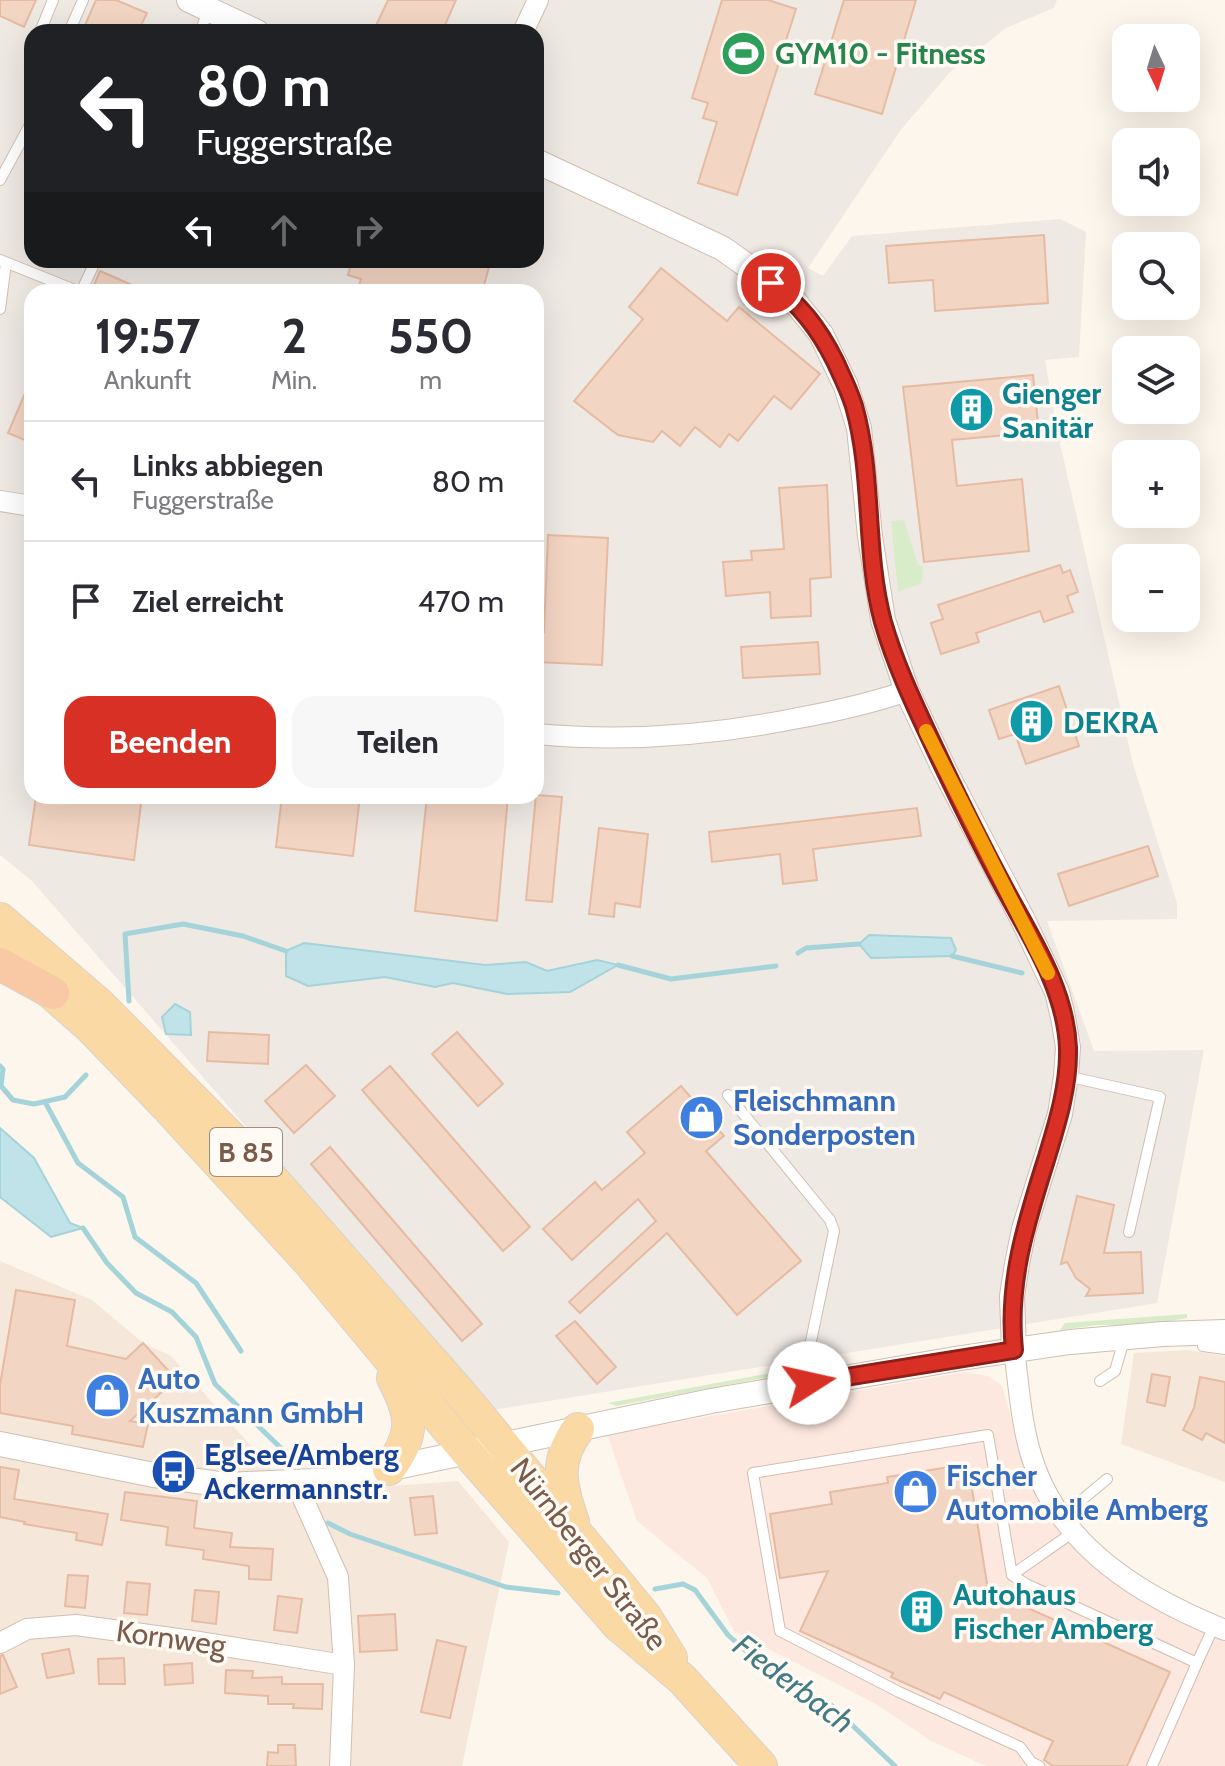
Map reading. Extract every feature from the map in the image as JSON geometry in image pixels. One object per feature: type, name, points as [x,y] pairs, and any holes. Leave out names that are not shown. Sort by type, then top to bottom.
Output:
[{"type":"highway","points":[[0,964],[53,993]]},
{"type":"main road","name":"Nürnberger Straße","points":[[0,919],[100,1005],[274,1181],[503,1445],[645,1616],[682,1679]]},
{"type":"main road","name":"Nürnberger Straße","points":[[0,948],[53,993],[191,1132],[309,1262],[467,1452],[618,1625],[682,1679]]},
{"type":"main road","points":[[364,1327],[406,1403],[409,1416],[406,1440],[389,1469]]},
{"type":"main road","points":[[578,1429],[564,1447],[560,1475],[578,1536]]},
{"type":"main road","name":"B 85","points":[[682,1679],[761,1766]]},
{"type":"street","points":[[527,24],[538,0]]},
{"type":"street","points":[[199,14],[231,24]]},
{"type":"street","points":[[544,165],[722,248],[791,297],[821,334],[853,404],[864,465],[870,536],[883,620],[907,691],[1057,992],[1068,1047],[1060,1114],[1024,1229],[1012,1296],[1014,1350],[1031,1457],[1048,1498],[1066,1525],[1128,1582],[1152,1597],[1220,1628]]},
{"type":"street","points":[[0,501],[24,505]]},
{"type":"street","points":[[544,735],[662,738],[731,732],[868,705],[907,691]]},
{"type":"street","points":[[0,1444],[154,1475],[226,1485],[334,1480],[809,1383],[1014,1350],[1124,1337],[1215,1332]]},
{"type":"street","points":[[296,1483],[338,1577],[344,1665],[340,1766]]},
{"type":"street","name":"Kornweg","points":[[0,1643],[27,1629],[76,1625],[344,1665]]},
{"type":"lane","points":[[43,24],[53,0]]},
{"type":"lane","points":[[72,24],[83,0]]},
{"type":"lane","points":[[0,180],[24,136]]},
{"type":"lane","points":[[0,309],[3,262],[60,284]]},
{"type":"lane","points":[[1066,1076],[1160,1097],[1129,1232]]},
{"type":"lane","points":[[728,1095],[830,1220],[834,1231],[808,1354],[809,1383]]},
{"type":"lane","points":[[1215,1332],[1203,1346],[1225,1349]]},
{"type":"lane","points":[[1100,1381],[1115,1371],[1124,1337]]},
{"type":"lane","points":[[1039,1766],[1031,1762],[1020,1747],[899,1692],[780,1631],[753,1473],[988,1435],[1012,1575],[1197,1663]]},
{"type":"lane","points":[[1012,1575],[1066,1525],[1107,1479]]},
{"type":"lane","points":[[1152,1766],[1197,1663],[1220,1628]]},
{"type":"shaded area","points":[[0,0],[1057,0],[1054,8],[1006,28],[950,72],[900,131],[808,268],[823,276],[852,236],[1060,219],[1086,232],[1079,357],[1045,360],[1057,430],[1133,764],[1177,903],[1177,919],[1047,921],[1094,1051],[1204,1050],[1157,1303],[493,1410],[32,881],[0,855]]},
{"type":"shaded area","points":[[0,1261],[92,1300],[143,1343],[171,1356],[273,1471],[326,1468],[362,1461],[379,1487],[458,1481],[509,1542],[462,1766],[0,1766]]},
{"type":"shaded area","points":[[1188,1350],[1225,1356],[1225,1482],[1121,1444],[1134,1353]]},
{"type":"shaded area","points":[[965,1372],[988,1376],[1002,1386],[1029,1480],[1052,1520],[1102,1570],[1149,1605],[1225,1639],[1225,1766],[986,1766],[931,1741],[876,1704],[734,1631],[707,1578],[637,1521],[607,1434]]},
{"type":"green space","points":[[904,520],[918,565],[923,566],[922,583],[898,592],[891,521]]},
{"type":"green space","points":[[1187,1314],[1187,1318],[1148,1325],[1097,1325],[1060,1330],[1065,1323]]},
{"type":"green space","points":[[793,1369],[790,1373],[616,1406],[608,1403]]},
{"type":"water","points":[[869,935],[951,938],[956,950],[952,956],[871,958],[859,944]]},
{"type":"water","points":[[304,943],[485,965],[526,962],[547,971],[597,960],[618,965],[570,992],[507,994],[453,983],[435,987],[385,977],[308,986],[286,976],[286,951]]},
{"type":"water","points":[[175,1004],[190,1012],[191,1035],[166,1034],[162,1017]]},
{"type":"water","points":[[0,1128],[34,1158],[70,1223],[83,1228],[51,1237],[0,1197]]},
{"type":"building","points":[[0,0],[36,0],[24,27],[0,16]]},
{"type":"building","points":[[96,0],[116,0],[147,13],[142,24],[86,24]]},
{"type":"building","points":[[388,0],[456,0],[446,24],[377,24]]},
{"type":"building","name":"GYM10 - Fitness","points":[[722,0],[768,0],[796,9],[737,195],[698,183],[717,122],[703,118],[708,103],[692,98]]},
{"type":"building","points":[[844,0],[916,0],[882,114],[815,94]]},
{"type":"building","points":[[1044,235],[1048,303],[935,311],[933,280],[889,283],[886,246]]},
{"type":"building","points":[[350,268],[489,268],[484,284],[359,284],[361,279],[348,275]]},
{"type":"building","points":[[661,268],[727,321],[739,307],[820,374],[791,409],[774,396],[738,441],[729,434],[720,447],[695,427],[680,446],[662,431],[653,442],[618,435],[574,401],[643,319],[629,307]]},
{"type":"building","points":[[100,271],[130,284],[94,284]]},
{"type":"building","points":[[1033,375],[1039,432],[952,440],[957,486],[1022,479],[1029,551],[924,562],[903,387]]},
{"type":"building","points":[[24,396],[24,440],[8,433]]},
{"type":"building","points":[[827,485],[831,577],[810,579],[811,616],[771,618],[770,592],[726,596],[723,562],[752,560],[751,551],[784,549],[779,488]]},
{"type":"building","points":[[548,535],[608,538],[602,665],[544,662]]},
{"type":"building","points":[[1060,565],[1063,573],[1070,570],[1078,592],[1067,596],[1073,612],[1044,622],[1040,611],[976,633],[979,642],[941,654],[931,623],[943,619],[938,605]]},
{"type":"building","points":[[818,642],[820,674],[743,678],[741,647]]},
{"type":"building","name":"DEKRA","points":[[1059,686],[1079,746],[1026,764],[1015,734],[999,739],[989,710]]},
{"type":"building","points":[[544,796],[562,797],[552,902],[526,900],[535,804],[544,804]]},
{"type":"building","points":[[35,804],[141,804],[134,860],[29,845]]},
{"type":"building","points":[[281,804],[359,804],[353,856],[276,847]]},
{"type":"building","points":[[426,804],[507,804],[497,921],[415,911]]},
{"type":"building","points":[[917,808],[921,836],[813,849],[817,880],[783,884],[780,854],[712,862],[709,832]]},
{"type":"building","points":[[599,828],[648,834],[640,907],[615,903],[614,917],[589,914]]},
{"type":"building","points":[[1148,846],[1158,876],[1069,906],[1058,874]]},
{"type":"building","points":[[209,1032],[269,1035],[268,1064],[207,1061]]},
{"type":"building","points":[[457,1032],[503,1084],[478,1106],[432,1054]]},
{"type":"building","points":[[306,1065],[335,1096],[294,1133],[265,1101]]},
{"type":"building","points":[[390,1066],[530,1227],[503,1251],[362,1090]]},
{"type":"building","points":[[681,1086],[724,1136],[706,1151],[801,1261],[737,1315],[667,1233],[580,1313],[569,1302],[656,1221],[638,1199],[572,1260],[543,1229],[595,1182],[602,1190],[645,1153],[627,1132]]},
{"type":"building","points":[[330,1147],[482,1324],[462,1341],[311,1164]]},
{"type":"building","points":[[1077,1196],[1114,1205],[1104,1253],[1141,1252],[1143,1293],[1086,1296],[1090,1289],[1076,1278],[1067,1262],[1061,1264]]},
{"type":"building","points":[[16,1290],[75,1300],[67,1346],[126,1359],[143,1343],[176,1379],[130,1421],[148,1424],[143,1447],[72,1434],[73,1426],[0,1413],[0,1385]]},
{"type":"building","points":[[575,1321],[616,1367],[597,1384],[556,1336]]},
{"type":"building","points":[[1152,1374],[1170,1377],[1165,1406],[1147,1402]]},
{"type":"building","points":[[1200,1377],[1225,1382],[1225,1443],[1206,1433],[1202,1440],[1183,1430],[1194,1408]]},
{"type":"building","name":"Autohaus Fischer Amberg","points":[[968,1464],[988,1590],[1170,1672],[1127,1766],[1053,1766],[1044,1760],[1053,1741],[944,1692],[940,1699],[891,1677],[893,1673],[800,1631],[828,1571],[780,1578],[770,1514],[832,1504],[830,1492],[888,1483],[887,1477]]},
{"type":"building","points":[[0,1467],[19,1470],[14,1499],[108,1514],[102,1545],[76,1540],[77,1533],[0,1517]]},
{"type":"building","points":[[125,1492],[197,1501],[194,1528],[232,1533],[230,1547],[273,1549],[271,1580],[249,1579],[249,1566],[203,1559],[204,1550],[166,1545],[168,1527],[121,1520]]},
{"type":"building","points":[[433,1496],[437,1533],[415,1535],[410,1498]]},
{"type":"building","points":[[68,1575],[88,1576],[85,1608],[65,1606]]},
{"type":"building","points":[[127,1582],[150,1584],[147,1615],[124,1613]]},
{"type":"building","points":[[195,1590],[219,1592],[216,1624],[192,1621]]},
{"type":"building","points":[[278,1596],[302,1599],[297,1633],[274,1630]]},
{"type":"building","points":[[395,1614],[397,1650],[360,1652],[358,1616]]},
{"type":"building","points":[[437,1640],[466,1647],[450,1718],[421,1712]]},
{"type":"building","points":[[69,1649],[74,1673],[47,1678],[42,1654]]},
{"type":"building","points":[[3,1655],[17,1687],[0,1694],[0,1656]]},
{"type":"building","points":[[124,1658],[125,1684],[99,1684],[98,1659]]},
{"type":"building","points":[[192,1663],[193,1683],[165,1685],[164,1665]]},
{"type":"building","points":[[226,1670],[253,1671],[252,1678],[282,1677],[282,1684],[323,1684],[322,1709],[268,1704],[268,1696],[225,1693]]},
{"type":"building","points":[[278,1745],[295,1745],[296,1766],[267,1766],[268,1752],[278,1753]]},
{"type":"waterway","points":[[129,1001],[125,934],[183,924],[243,936],[286,951]]},
{"type":"waterway","points":[[798,953],[806,948],[859,944]]},
{"type":"waterway","points":[[952,956],[1022,973]]},
{"type":"waterway","points":[[618,965],[671,979],[776,966]]},
{"type":"waterway","points":[[0,1066],[3,1069],[1,1086],[13,1100],[34,1104],[65,1097],[86,1075]]},
{"type":"waterway","points":[[45,1102],[78,1163],[123,1197],[135,1237],[196,1283],[241,1351]]},
{"type":"waterway","name":"Fiederbach","points":[[83,1228],[107,1263],[136,1293],[172,1312],[196,1337],[215,1384],[286,1453]]},
{"type":"waterway","name":"Fiederbach","points":[[328,1523],[350,1534],[506,1587],[558,1593]]},
{"type":"waterway","name":"Fiederbach","points":[[655,1589],[683,1584],[695,1590],[728,1635],[775,1677],[830,1704],[895,1766]]},
{"type":"slow traffic","points":[[926,731],[1048,973]]},
{"type":"place","name":"GYM10 - Fitness","points":[[744,53]]},
{"type":"place","name":"Gienger Sanitär","points":[[971,410]]},
{"type":"place","name":"DEKRA","points":[[1032,722]]},
{"type":"place","name":"Fleischmann Sonderposten","points":[[702,1117]]},
{"type":"place","name":"Auto Kuszmann GmbH","points":[[107,1395]]},
{"type":"place","name":"Eglsee/Amberg Ackermannstr.","points":[[173,1471]]},
{"type":"place","name":"Fischer Automobile Amberg","points":[[915,1492]]},
{"type":"place","name":"Autohaus Fischer Amberg","points":[[922,1611]]},
{"type":"route","points":[[771,283],[791,297],[821,334],[853,404],[859,428],[870,536],[883,620],[910,698],[1057,992],[1068,1047],[1060,1114],[1024,1229],[1017,1264],[1012,1296],[1014,1350],[809,1383]]}]
